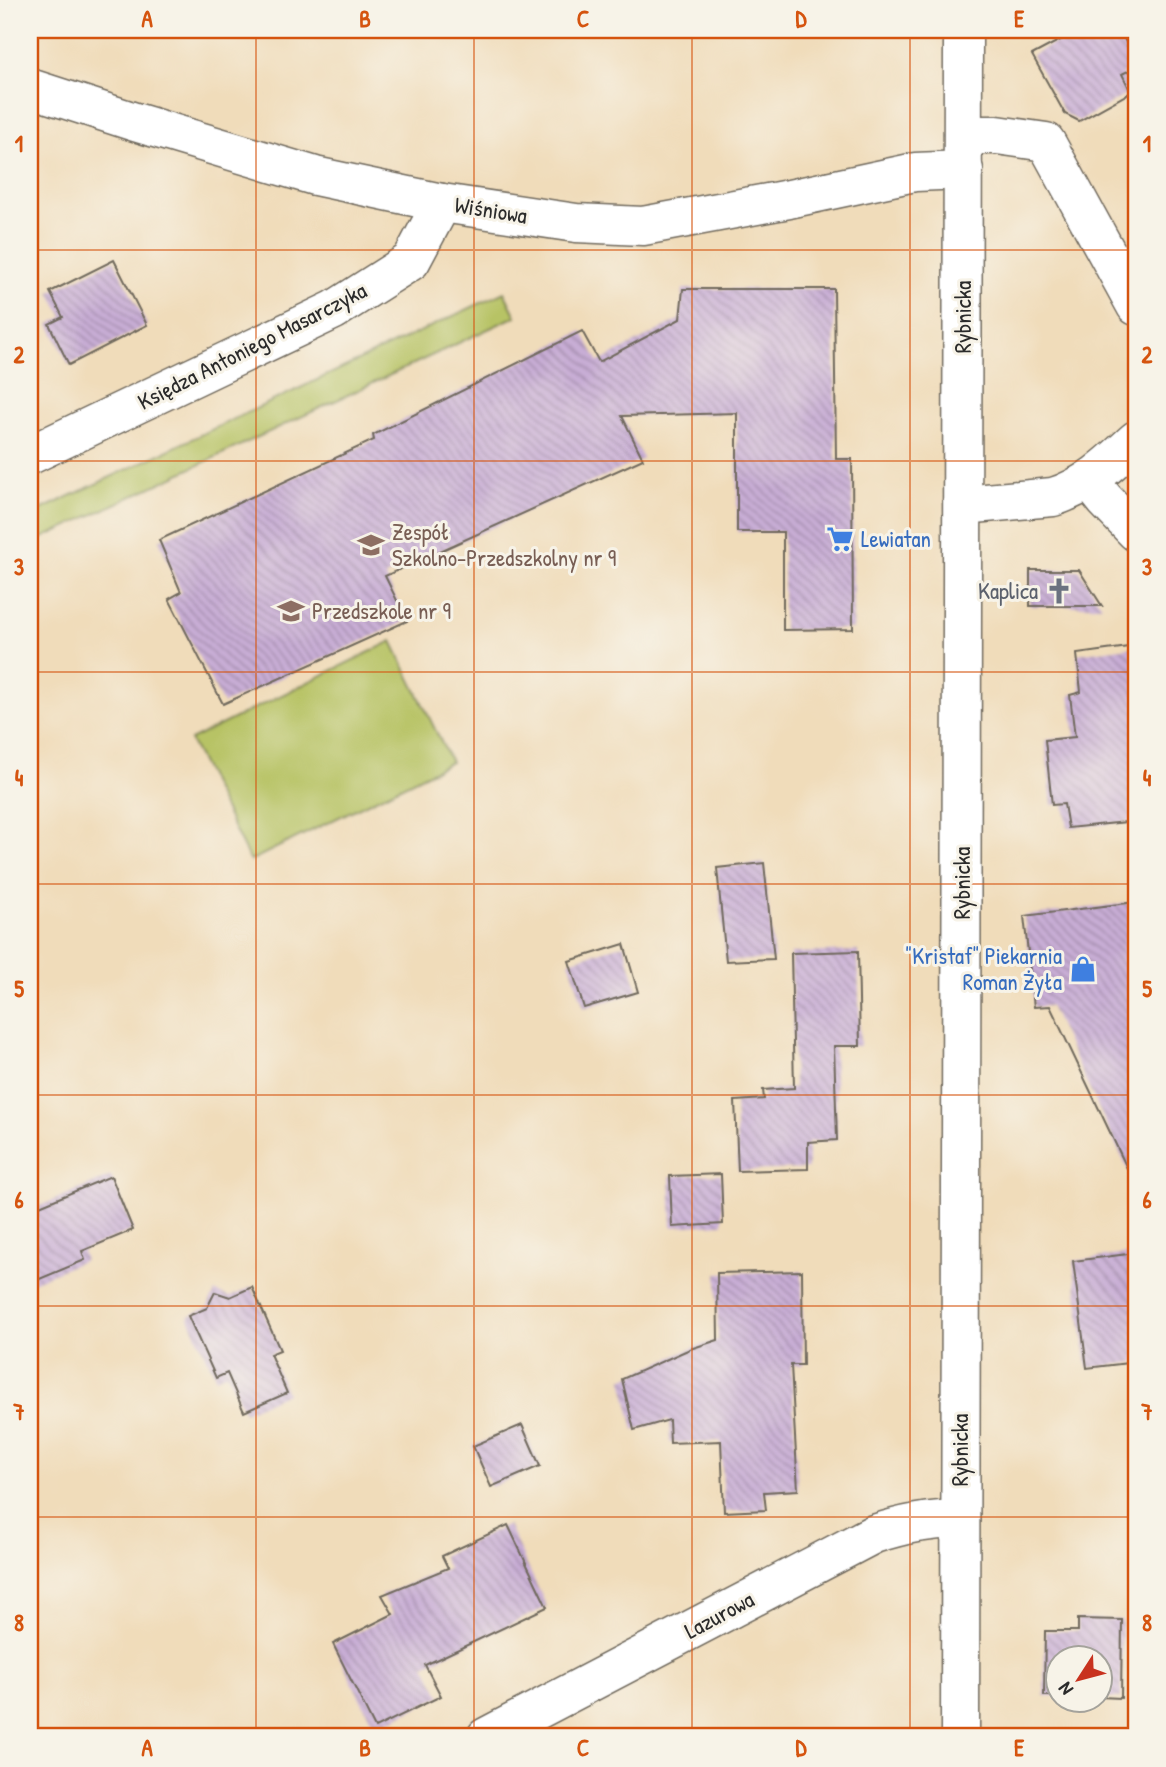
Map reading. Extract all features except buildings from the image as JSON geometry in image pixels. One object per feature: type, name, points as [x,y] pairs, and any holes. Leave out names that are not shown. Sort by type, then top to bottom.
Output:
[{"type":"street","name":"Rybnicka","points":[[960,1737],[963,30]]},
{"type":"street","name":"Wiśniowa","points":[[30,88],[316,176],[442,202],[576,223],[643,226],[789,199],[915,172],[997,135],[1046,142],[1136,306]]},
{"type":"street","name":"Księdza Antoniego Masarczyka","points":[[30,455],[334,310],[411,261],[442,202]]},
{"type":"street","points":[[963,505],[1053,497],[1075,489],[1136,440]]},
{"type":"street","points":[[1088,480],[1136,531]]},
{"type":"street","name":"Lazurowa","points":[[486,1737],[874,1534],[910,1523],[960,1519]]},
{"type":"green space","points":[[504,292],[516,316],[30,544],[30,515]]},
{"type":"green space","points":[[392,641],[451,762],[250,861],[190,740]]},
{"type":"place","name":"Lewiatan","points":[[840,539]]},
{"type":"place","name":"Zespół Szkolno-Przedszkolny nr 9","points":[[371,545]]},
{"type":"place","name":"Kaplica","points":[[1059,591]]},
{"type":"place","name":"Przedszkole nr 9","points":[[291,611]]},
{"type":"place","name":"\"Kristaf\" Piekarnia Roman Żyła","points":[[1083,969]]}]
